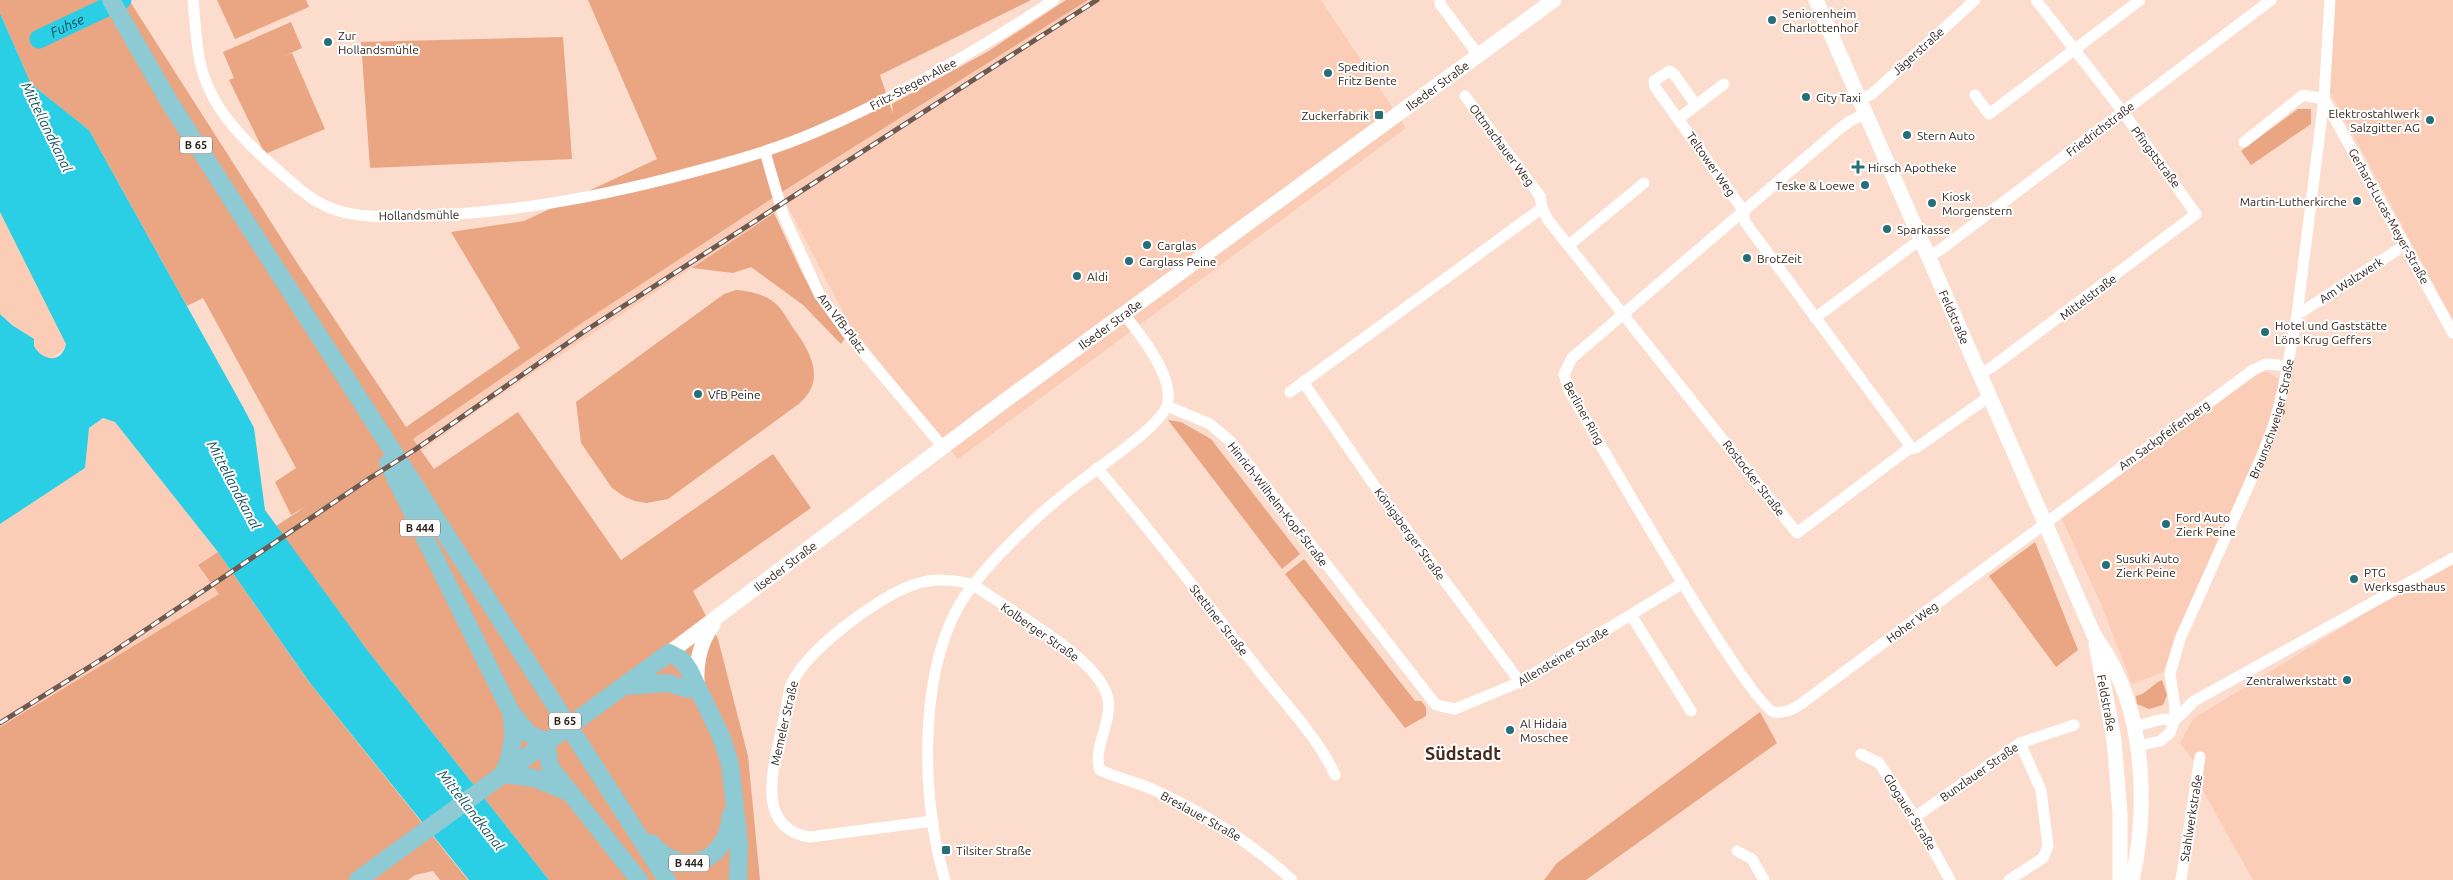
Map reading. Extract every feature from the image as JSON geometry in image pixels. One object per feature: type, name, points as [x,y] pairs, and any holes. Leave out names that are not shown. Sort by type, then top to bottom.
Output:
[{"type":"main road","name":"B 65","points":[[111,0],[175,112],[667,880]]},
{"type":"main road","name":"B 444","points":[[350,386],[511,712]]},
{"type":"main road","points":[[358,880],[669,653],[682,660],[693,686],[668,683],[624,686]]},
{"type":"main road","name":"B 444","points":[[620,808],[658,851],[668,858],[686,863],[695,862],[714,854],[722,846],[728,834],[733,794],[726,749],[693,686]]},
{"type":"main road","points":[[511,712],[528,733],[553,738]]},
{"type":"main road","points":[[502,774],[510,758],[513,744],[511,712]]},
{"type":"main road","points":[[553,738],[550,767],[639,880]]},
{"type":"main road","points":[[502,774],[543,780],[569,793]]},
{"type":"main road","points":[[733,794],[739,843],[738,880]]},
{"type":"street","name":"Hollandsmühle","points":[[193,0],[200,64],[216,103],[227,120],[247,142],[317,203],[338,211],[360,216],[447,216],[493,212],[629,188],[765,152]]},
{"type":"street","name":"Fritz-Stegen-Allee","points":[[765,152],[817,132],[904,91],[974,52],[1054,0]]},
{"type":"street","points":[[1440,0],[1440,4],[1479,56]]},
{"type":"street","name":"Ilseder Straße","points":[[669,653],[943,447],[1554,0]]},
{"type":"street","name":"Feldstraße","points":[[1816,0],[2046,521],[2094,635],[2116,672],[2137,746]]},
{"type":"street","name":"Jägerstraße","points":[[1859,100],[1872,94],[1975,0]]},
{"type":"street","name":"Pfingststraße","points":[[2036,0],[2123,112],[2195,210],[2194,218]]},
{"type":"street","points":[[1975,95],[1989,114],[2140,0]]},
{"type":"street","name":"Friedrichstraße","points":[[1928,256],[1940,250],[2271,0]]},
{"type":"street","name":"Braunschweiger Straße","points":[[2174,722],[2174,693],[2170,674],[2171,667],[2192,609],[2251,480],[2274,424],[2288,366],[2297,315],[2324,99],[2330,0]]},
{"type":"street","name":"Teltower Weg","points":[[1696,105],[1674,74],[1669,71],[1658,77],[1654,82],[1655,87],[1743,210]]},
{"type":"street","name":"Teltower Weg","points":[[1678,119],[1724,84]]},
{"type":"street","points":[[2244,142],[2303,95],[2324,99]]},
{"type":"street","name":"Ottmachauer Weg","points":[[1465,96],[1540,196],[1542,208],[1569,245],[1625,315]]},
{"type":"street","name":"Gerhard-Lucas-Meyer-Straße","points":[[2324,99],[2453,333]]},
{"type":"street","name":"Berliner Ring","points":[[1773,712],[1764,705],[1730,659],[1683,583],[1564,379],[1565,369],[1572,358],[1625,315],[1743,210],[1844,126],[1865,114]]},
{"type":"street","name":"Am VfB-Platz","points":[[765,152],[783,214],[819,294],[848,334],[943,447]]},
{"type":"street","points":[[1569,245],[1644,183]]},
{"type":"street","points":[[1290,392],[1542,208]]},
{"type":"street","points":[[1743,210],[1746,222],[1908,443],[1906,450]]},
{"type":"street","name":"Mittelstraße","points":[[1980,374],[2194,218]]},
{"type":"street","points":[[1815,318],[1913,245],[1922,241]]},
{"type":"street","name":"Am Walzwerk","points":[[2297,315],[2405,245]]},
{"type":"street","points":[[945,880],[933,821],[928,765],[932,695],[941,652],[950,624],[974,585],[1037,519],[1097,468],[1145,431],[1159,418],[1167,406],[1167,391],[1156,359],[1124,314]]},
{"type":"street","name":"Rostocker Straße","points":[[1625,315],[1797,533],[1906,450],[1916,448],[1978,402],[1990,396]]},
{"type":"street","name":"Am Sackpfeifenberg","points":[[2046,521],[2253,370],[2266,364],[2288,366]]},
{"type":"street","name":"Königsberger Straße","points":[[1303,382],[1383,498],[1520,682]]},
{"type":"street","name":"Hinrich-Wilhelm-Kopf-Straße","points":[[1167,406],[1210,424],[1231,442],[1436,705]]},
{"type":"street","name":"Stettiner Straße","points":[[1097,468],[1146,526],[1299,721],[1330,764],[1335,775]]},
{"type":"street","name":"Hoher Weg","points":[[1773,712],[1789,712],[2046,521]]},
{"type":"street","points":[[2114,740],[2137,746],[2160,741],[2170,732],[2174,722],[2194,701],[2453,558]]},
{"type":"street","name":"Memeler Straße","points":[[933,821],[810,837],[801,836],[784,826],[778,816],[772,799],[772,774],[790,687],[794,677],[816,652],[864,613],[913,585],[940,581],[962,581],[974,585]]},
{"type":"street","name":"Allensteiner Straße","points":[[1436,705],[1455,709],[1520,682],[1683,583]]},
{"type":"street","name":"Kolberger Straße","points":[[974,585],[1069,650],[1092,671],[1102,684],[1109,709],[1107,727],[1096,760],[1100,770]]},
{"type":"street","points":[[1631,615],[1690,711]]},
{"type":"street","points":[[693,686],[698,655],[706,635],[718,617]]},
{"type":"street","name":"Feldstraße","points":[[2094,635],[2114,740]]},
{"type":"street","points":[[2114,740],[2133,727],[2163,719],[2174,722]]},
{"type":"street","name":"Bunzlauer Straße","points":[[1915,817],[2020,743],[2038,735],[2074,725]]},
{"type":"street","points":[[2114,740],[2120,813],[2120,880]]},
{"type":"street","points":[[2009,880],[2043,858],[2048,846],[2041,790],[2020,743]]},
{"type":"street","points":[[2132,880],[2142,807],[2137,746]]},
{"type":"street","name":"Glogauer Straße","points":[[1861,754],[1879,763],[1915,817],[1950,880]]},
{"type":"street","name":"Stahlwerkstraße","points":[[2181,880],[2200,757]]},
{"type":"street","name":"Breslauer Straße","points":[[1100,770],[1151,789],[1213,820],[1251,845],[1292,880]]},
{"type":"street","points":[[1737,852],[1752,860],[1764,880]]},
{"type":"shaded area","points":[[0,0],[129,0],[292,255],[406,427],[520,348],[451,232],[524,221],[657,159],[588,0],[1031,0],[880,75],[893,114],[892,104],[987,52],[1066,0],[1088,0],[782,192],[585,321],[413,439],[434,469],[518,412],[621,560],[773,454],[811,508],[693,591],[718,639],[748,756],[760,880],[549,880],[368,651],[276,526],[308,505],[291,515],[275,482],[296,468],[203,298],[187,306],[89,130],[31,84],[0,13]]},
{"type":"shaded area","points":[[217,0],[306,0],[309,7],[235,39]]},
{"type":"shaded area","points":[[1088,0],[1321,0],[1406,128],[958,459],[850,325],[787,205],[481,408],[422,451],[413,439],[585,321],[782,192]]},
{"type":"shaded area","points":[[2335,0],[2453,0],[2453,320],[2330,92]]},
{"type":"shaded area","points":[[291,22],[302,48],[282,57],[292,53],[325,129],[265,154],[229,80],[234,78],[223,52]]},
{"type":"shaded area","points":[[563,37],[572,159],[370,168],[361,42]]},
{"type":"shaded area","points":[[2298,109],[2311,109],[2311,124],[2251,165],[2241,151]]},
{"type":"shaded area","points":[[0,212],[65,338],[65,348],[52,358],[42,357],[21,331],[0,314]]},
{"type":"shaded area","points":[[774,213],[815,297],[845,338],[841,344],[803,305],[751,267],[733,273],[692,268]]},
{"type":"shaded area","name":"VfB Peine","points":[[736,290],[762,295],[780,308],[809,353],[814,373],[813,383],[808,393],[800,403],[668,499],[646,503],[625,497],[612,488],[581,443],[576,402],[724,294]]},
{"type":"shaded area","points":[[2264,370],[2279,379],[2270,423],[2176,636],[2163,672],[2132,684],[2101,604],[2061,517]]},
{"type":"shaded area","points":[[100,419],[108,419],[115,422],[218,552],[198,565],[219,594],[0,727],[0,524],[85,468],[88,430]]},
{"type":"shaded area","points":[[1168,420],[1181,422],[1211,439],[1300,554],[1282,569]]},
{"type":"shaded area","points":[[2035,542],[2078,650],[2056,667],[1989,576]]},
{"type":"shaded area","points":[[218,552],[309,682],[468,880],[440,880],[433,871],[415,875],[408,880],[0,880],[0,727],[219,594],[198,565]]},
{"type":"shaded area","points":[[1304,559],[1415,701],[1421,701],[1426,707],[1426,716],[1405,728],[1285,574]]},
{"type":"shaded area","points":[[2453,559],[2453,880],[2253,880],[2201,787],[2193,760],[2180,743],[2193,719]]},
{"type":"shaded area","points":[[2162,680],[2167,695],[2163,705],[2149,709],[2137,704],[2136,696]]},
{"type":"shaded area","points":[[1760,712],[1777,743],[1586,880],[1544,880],[1557,863]]},
{"type":"water","name":"Mittellandkanal","points":[[0,13],[31,84],[89,130],[243,407],[254,428],[265,510],[368,651],[549,880],[469,880],[310,683],[218,552],[115,422],[103,418],[89,428],[85,468],[0,524],[0,314],[12,325],[34,339],[34,346],[42,355],[52,358],[56,357],[64,350],[66,344],[0,212]]},
{"type":"waterway","name":"Fuhse","points":[[39,39],[122,0]]},
{"type":"railway","points":[[0,723],[110,654],[370,478],[416,449],[585,331],[1097,0]]},
{"type":"place","name":"Seniorenheim Charlottenhof","points":[[1772,20]]},
{"type":"place","name":"Zur Hollandsmühle","points":[[328,42]]},
{"type":"place","name":"Spedition Fritz Bente","points":[[1328,73]]},
{"type":"place","name":"City Taxi","points":[[1806,97]]},
{"type":"place","name":"Zuckerfabrik","points":[[1379,115]]},
{"type":"place","name":"Elektrostahlwerk Salzgitter AG","points":[[2430,120]]},
{"type":"place","name":"Stern Auto","points":[[1907,135]]},
{"type":"place","name":"Hirsch Apotheke","points":[[1858,167]]},
{"type":"place","name":"Teske & Loewe","points":[[1865,185]]},
{"type":"place","name":"Martin-Lutherkirche","points":[[2357,201]]},
{"type":"place","name":"Kiosk Morgenstern","points":[[1932,203]]},
{"type":"place","name":"Sparkasse","points":[[1887,229]]},
{"type":"place","name":"Carglas","points":[[1147,245]]},
{"type":"place","name":"BrotZeit","points":[[1747,258]]},
{"type":"place","name":"Carglass Peine","points":[[1129,261]]},
{"type":"place","name":"Aldi","points":[[1077,276]]},
{"type":"place","name":"Hotel und Gaststätte Löns Krug Geffers","points":[[2265,332]]},
{"type":"place","name":"VfB Peine","points":[[698,394]]},
{"type":"place","name":"Ford Auto Zierk Peine","points":[[2166,524]]},
{"type":"place","name":"Susuki Auto Zierk Peine","points":[[2106,565]]},
{"type":"place","name":"PTG Werksgasthaus","points":[[2354,579]]},
{"type":"place","name":"Zentralwerkstatt","points":[[2347,680]]},
{"type":"place","name":"Al Hidaia Moschee","points":[[1510,730]]},
{"type":"place","name":"Tilsiter Straße","points":[[946,850]]},
{"type":"district","name":"Südstadt","points":[[1463,753]]}]
